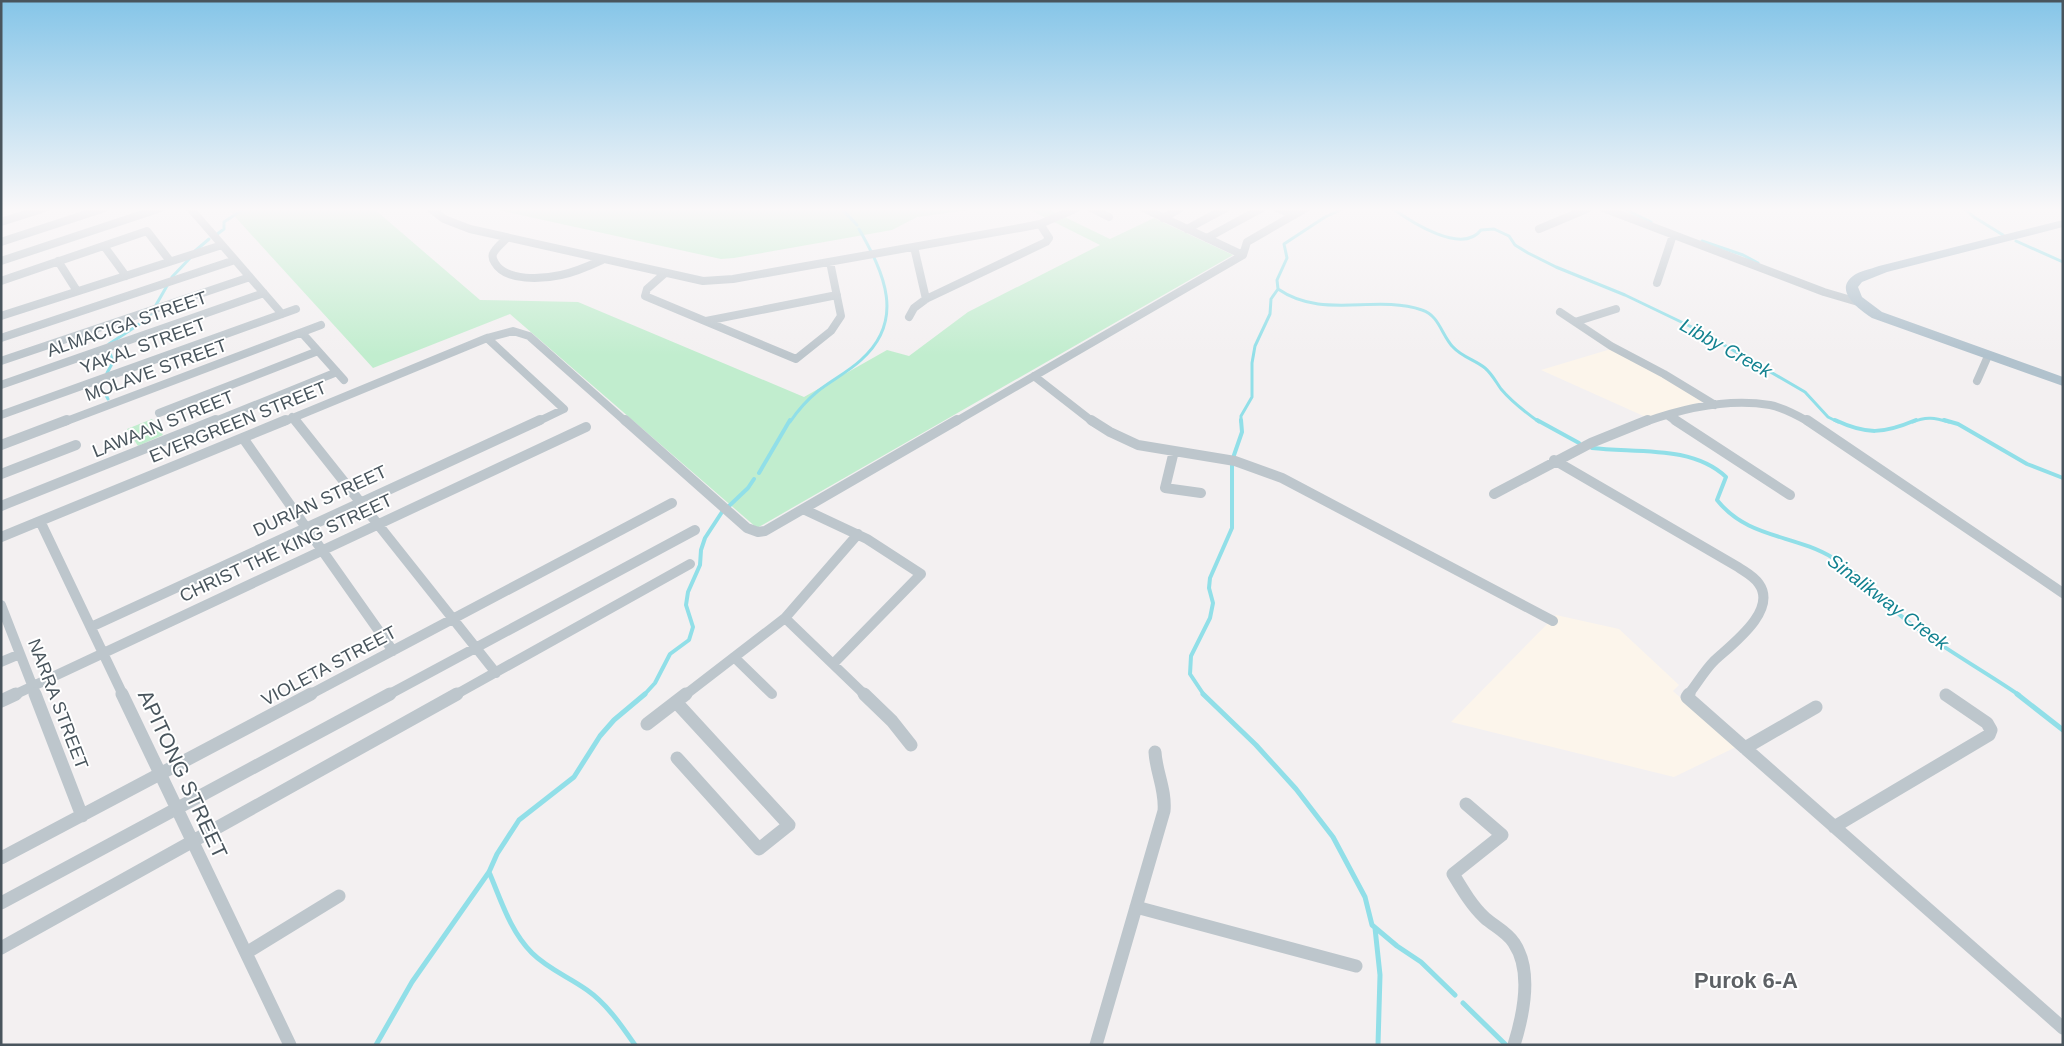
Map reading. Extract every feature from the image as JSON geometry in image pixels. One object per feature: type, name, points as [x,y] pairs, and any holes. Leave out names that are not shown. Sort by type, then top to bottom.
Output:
[{"type":"main road","points":[[1928,257],[1863,276],[1853,282],[1854,296],[1858,302],[1877,315],[2063,382]]},
{"type":"street","points":[[1,261],[14,257]]},
{"type":"street","points":[[1,280],[71,257]]},
{"type":"street","points":[[112,257],[126,276]]},
{"type":"street","points":[[167,257],[170,261]]},
{"type":"street","points":[[1,316],[183,257]]},
{"type":"street","points":[[232,257],[282,314]]},
{"type":"street","points":[[492,257],[497,268],[513,275],[527,277],[558,276],[577,271],[602,260]]},
{"type":"street","points":[[588,257],[703,281],[717,281],[863,257]]},
{"type":"street","points":[[916,257],[926,300]]},
{"type":"street","points":[[909,317],[914,308],[926,300],[1015,257]]},
{"type":"street","name":"EVERGREEN STREET","points":[[1,537],[487,338],[513,331],[529,336],[751,531],[765,531],[1242,257]]},
{"type":"street","points":[[1657,283],[1666,257]]},
{"type":"street","points":[[1731,257],[1824,292],[1858,302]]},
{"type":"street","points":[[1,338],[235,260]]},
{"type":"street","points":[[58,261],[77,291]]},
{"type":"street","points":[[664,274],[647,289],[645,296],[796,359],[837,324],[841,316],[830,262]]},
{"type":"street","points":[[1,361],[250,276]]},
{"type":"street","name":"ALMACIGA STREET","points":[[1,386],[264,293]]},
{"type":"street","points":[[705,321],[837,295]]},
{"type":"street","name":"YAKAL STREET","points":[[1,415],[296,308]]},
{"type":"street","points":[[1575,322],[1616,308]]},
{"type":"street","points":[[1560,312],[1611,346],[1664,374],[1715,405]]},
{"type":"street","name":"MOLAVE STREET","points":[[1,444],[321,326]]},
{"type":"street","points":[[302,333],[344,380]]},
{"type":"street","name":"DURIAN STREET","points":[[91,627],[564,408],[487,338]]},
{"type":"street","points":[[159,413],[318,351]]},
{"type":"street","points":[[1977,381],[1988,356]]},
{"type":"street","name":"LAWAAN STREET","points":[[1,506],[337,372]]},
{"type":"street","points":[[1034,376],[1110,434],[1138,445],[1235,461],[1282,478],[1553,621]]},
{"type":"street","points":[[1494,494],[1554,460],[1610,435],[1667,415],[1715,405],[1761,404],[1783,409],[1796,415],[1855,452],[2063,593]]},
{"type":"street","points":[[1667,415],[1790,495]]},
{"type":"street","points":[[292,418],[496,673]]},
{"type":"street","name":"CHRIST THE KING STREET","points":[[1,701],[586,427]]},
{"type":"street","points":[[243,438],[393,651]]},
{"type":"street","points":[[1,474],[76,444]]},
{"type":"street","points":[[1174,451],[1165,488],[1201,493]]},
{"type":"street","points":[[1554,460],[1754,578],[1761,586],[1763,594],[1762,605],[1753,623],[1745,634],[1711,664],[1687,697],[2063,1028]]},
{"type":"street","name":"VIOLETA STREET","points":[[1,858],[672,503]]},
{"type":"street","points":[[803,510],[858,534],[922,574],[833,664]]},
{"type":"street","name":"APITONG STREET","points":[[40,521],[290,1045]]},
{"type":"street","points":[[1,903],[176,807],[695,530]]},
{"type":"street","points":[[647,724],[785,618],[858,534]]},
{"type":"street","points":[[1,948],[193,843],[690,564]]},
{"type":"street","name":"NARRA STREET","points":[[1,605],[82,816]]},
{"type":"street","points":[[785,618],[892,721],[910,745]]},
{"type":"street","points":[[1,662],[20,654]]},
{"type":"street","points":[[734,657],[772,694]]},
{"type":"street","points":[[1834,827],[1947,758],[1989,735],[1991,730],[1987,723],[1946,695]]},
{"type":"street","points":[[676,702],[789,825],[759,849],[677,758]]},
{"type":"street","points":[[1745,748],[1816,707]]},
{"type":"street","points":[[1096,1045],[1166,800],[1156,768],[1155,752]]},
{"type":"street","points":[[1466,804],[1502,835],[1454,874],[1474,906],[1515,944],[1521,959],[1523,970],[1522,1001],[1519,1027],[1514,1045]]},
{"type":"street","points":[[246,953],[340,896]]},
{"type":"street","points":[[1136,907],[1356,966]]},
{"type":"shaded area","points":[[1611,349],[1705,401],[1648,418],[1541,370]]},
{"type":"shaded area","points":[[1556,615],[1619,629],[1679,685],[1673,691],[1736,747],[1674,777],[1451,722]]},
{"type":"green space","points":[[272,257],[430,257],[480,300],[578,302],[804,397],[887,350],[909,356],[968,312],[1077,257],[1230,257],[757,528],[510,314],[373,368]]},
{"type":"green space","points":[[711,257],[741,257],[734,258],[721,259]]},
{"type":"green space","points":[[152,419],[163,435],[138,446],[127,429]]},
{"type":"waterway","points":[[172,277],[191,257]]},
{"type":"waterway","points":[[790,422],[814,394],[861,360],[875,345],[883,329],[887,313],[882,279],[873,257]]},
{"type":"waterway","name":"Sinalikway Creek","points":[[1278,289],[1277,280],[1287,257]]},
{"type":"waterway","name":"Libby Creek","points":[[1536,257],[1625,295],[1700,331],[1805,392],[1828,417],[1838,422]]},
{"type":"waterway","points":[[1746,257],[1758,263]]},
{"type":"waterway","points":[[2051,257],[2063,262]]},
{"type":"waterway","points":[[156,305],[168,284]]},
{"type":"waterway","points":[[1241,420],[1241,416],[1252,397],[1252,363],[1255,346],[1270,314],[1271,299],[1278,289]]},
{"type":"waterway","name":"Sinalikway Creek","points":[[1278,289],[1295,298],[1313,303],[1331,305],[1386,304],[1404,306],[1428,313],[1436,321],[1453,347],[1485,368],[1501,389],[1524,411],[1539,422]]},
{"type":"waterway","points":[[109,344],[141,323],[153,312]]},
{"type":"waterway","points":[[107,373],[113,362],[109,350]]},
{"type":"waterway","points":[[102,380],[101,386],[108,399]]},
{"type":"waterway","name":"Libby Creek","points":[[1913,422],[1931,418],[1949,422]]},
{"type":"waterway","points":[[759,473],[790,420]]},
{"type":"waterway","points":[[1233,458],[1242,432],[1241,420]]},
{"type":"waterway","name":"Sinalikway Creek","points":[[1537,420],[1579,443]]},
{"type":"waterway","name":"Libby Creek","points":[[1835,420],[1846,425],[1875,431],[1894,428],[1916,420]]},
{"type":"waterway","name":"Libby Creek","points":[[1944,420],[1958,424],[2027,464],[2063,478]]},
{"type":"waterway","name":"Sinalikway Creek","points":[[1592,448],[1663,452],[1697,460],[1712,467],[1726,477],[1717,500],[1729,513],[1757,529],[1803,544],[1833,558],[1854,573],[1911,624],[2019,695]]},
{"type":"waterway","points":[[1204,695],[1190,674],[1191,656],[1210,618],[1213,603],[1209,588],[1210,578],[1232,528],[1232,463]]},
{"type":"waterway","points":[[729,506],[748,488],[754,479]]},
{"type":"waterway","points":[[645,694],[655,683],[670,654],[689,640],[693,627],[686,605],[688,592],[700,565],[701,550],[705,538],[722,512]]},
{"type":"waterway","points":[[489,872],[497,854],[519,820],[574,777],[600,736],[614,720],[645,694]]},
{"type":"waterway","name":"Sinalikway Creek","points":[[2017,694],[2063,730]]},
{"type":"waterway","points":[[1204,695],[1256,745],[1296,789],[1333,837],[1365,897],[1372,925],[1397,946],[1421,962],[1455,995]]},
{"type":"waterway","points":[[376,1045],[412,982],[489,872]]},
{"type":"waterway","points":[[489,872],[507,915],[524,944],[545,964],[580,985],[601,1002],[635,1045]]},
{"type":"waterway","points":[[1375,928],[1380,975],[1378,1045]]},
{"type":"waterway","points":[[1463,1003],[1506,1045]]},
{"type":"district","name":"Purok 6-A","points":[[1746,980]]}]
